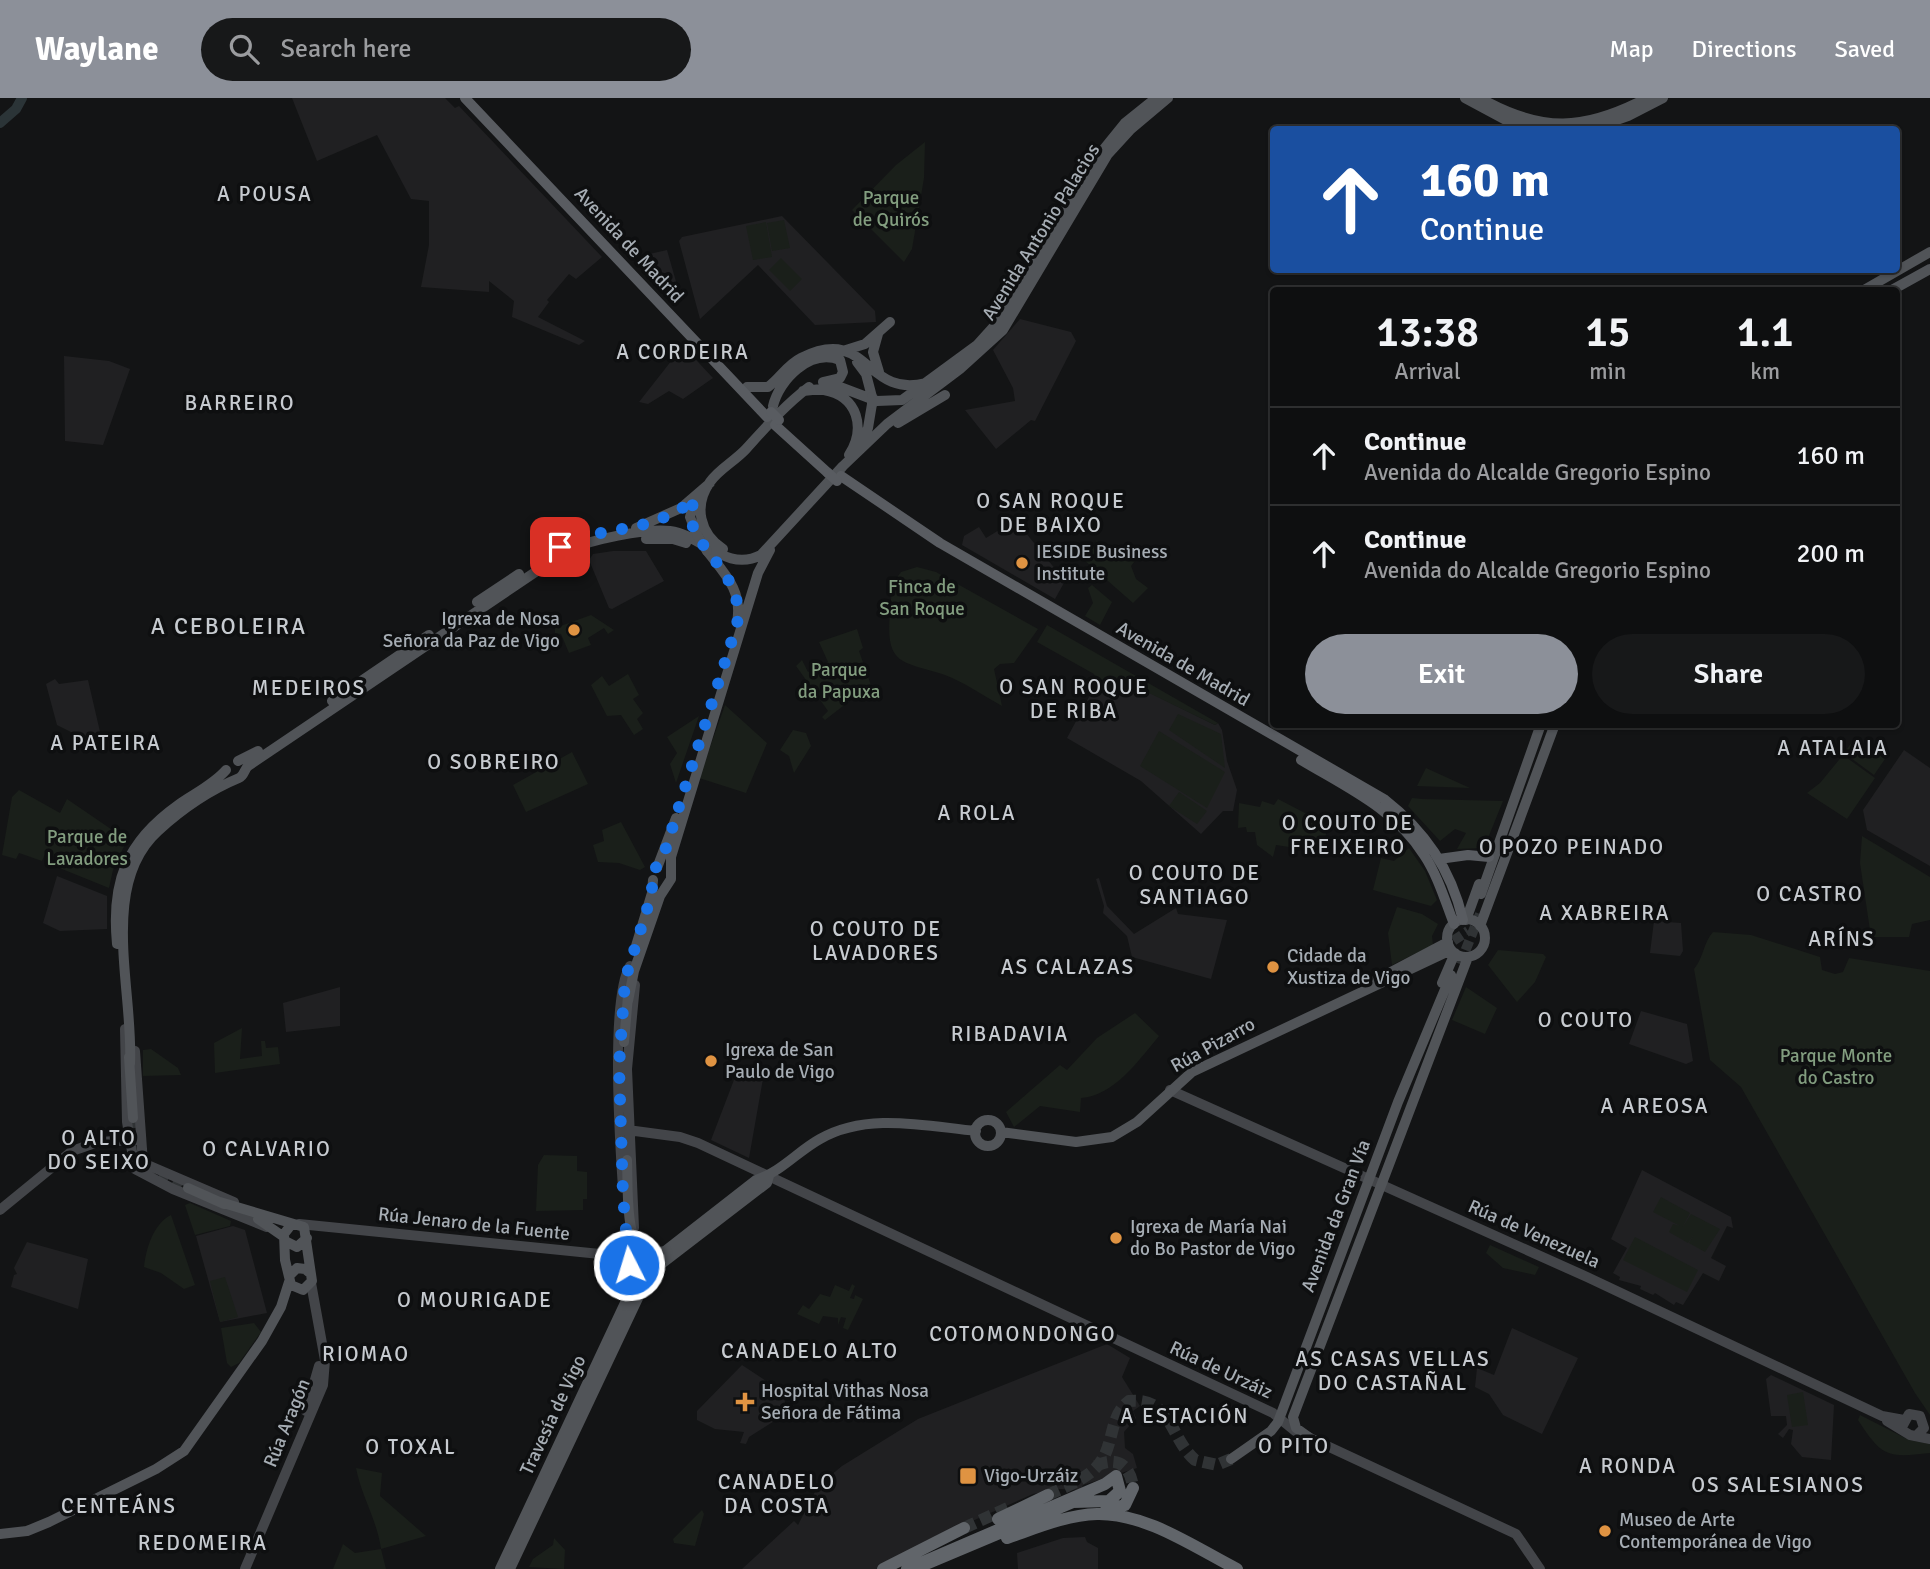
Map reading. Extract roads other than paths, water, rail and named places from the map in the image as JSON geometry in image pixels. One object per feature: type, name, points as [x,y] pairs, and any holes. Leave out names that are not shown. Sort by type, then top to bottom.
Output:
[{"type":"highway","name":"Avenida de Madrid","points":[[466,98],[773,416],[836,473],[924,541],[1379,807],[1406,831],[1424,855],[1461,921]]},
{"type":"highway","name":"Avenida de Madrid","points":[[474,98],[752,388],[773,416]]},
{"type":"highway","name":"Avenida de Madrid","points":[[836,473],[940,544],[1384,799],[1413,824],[1439,859],[1457,895],[1461,921]]},
{"type":"highway","points":[[1439,859],[1468,855],[1489,857]]},
{"type":"highway","points":[[906,1569],[1105,1484],[1116,1476],[1118,1478],[1120,1491],[1109,1501],[1073,1502],[914,1569]]},
{"type":"highway","points":[[928,1569],[1069,1513],[1119,1508],[1129,1501],[1133,1488]]},
{"type":"highway","points":[[897,1569],[1048,1495]]},
{"type":"highway","points":[[982,1546],[1069,1518],[1093,1514],[1124,1517],[1163,1531],[1237,1569]]},
{"type":"highway","points":[[883,1569],[964,1528]]},
{"type":"main road","name":"Avenida Antonio Palacios","points":[[803,391],[825,386],[840,387],[867,398],[893,402],[912,395],[990,332],[1019,291],[1091,165],[1125,124],[1156,98]]},
{"type":"main road","name":"Avenida Antonio Palacios","points":[[781,533],[867,443],[917,400],[960,369],[1003,330],[1108,154],[1138,122],[1168,98]]},
{"type":"main road","points":[[1465,98],[1506,120],[1524,126]]},
{"type":"main road","points":[[1480,98],[1521,118],[1557,125],[1594,121],[1647,98]]},
{"type":"main road","points":[[1599,126],[1628,116],[1663,98]]},
{"type":"main road","points":[[1900,270],[1930,252]]},
{"type":"main road","points":[[1897,287],[1930,269]]},
{"type":"main road","points":[[1871,287],[1895,273]]},
{"type":"main road","points":[[752,388],[768,387],[802,358],[865,344],[890,322]]},
{"type":"main road","points":[[879,331],[873,352],[883,378]]},
{"type":"main road","points":[[842,350],[860,357],[883,378],[903,387],[928,382]]},
{"type":"main road","points":[[842,350],[862,367],[872,400],[868,428],[857,453]]},
{"type":"main road","points":[[241,766],[560,547],[582,538],[646,526],[695,499],[792,398],[812,385],[840,378],[843,372],[840,360],[824,358],[801,367],[782,384],[773,416]]},
{"type":"main road","points":[[803,391],[834,392],[846,399],[856,413],[858,436],[836,473]]},
{"type":"main road","points":[[867,443],[945,395]]},
{"type":"main road","points":[[709,482],[700,512],[708,537],[723,549],[738,553],[769,545]]},
{"type":"main road","points":[[627,1260],[630,1237],[627,1156],[619,1049],[622,1001],[652,893],[653,880],[683,796],[737,624],[739,606],[730,579],[697,535],[690,517],[695,499]]},
{"type":"main road","points":[[229,774],[230,762],[241,766],[272,750],[561,554],[589,543],[666,530],[688,537],[732,559],[755,558],[781,533]]},
{"type":"main road","points":[[624,1042],[634,963],[666,885],[671,879],[671,857],[758,573],[781,533]]},
{"type":"main road","points":[[561,554],[625,541],[673,539],[695,548],[722,575],[730,579]]},
{"type":"main road","points":[[1526,801],[1519,810],[1484,895],[1540,728]]},
{"type":"main road","points":[[1516,794],[1507,807],[1461,921],[1449,931],[1451,948],[1468,957],[1483,947],[1485,937],[1480,926],[1553,728]]},
{"type":"main road","points":[[241,766],[241,777],[229,774],[153,825],[135,845],[121,875],[115,915],[128,1030],[135,1140],[140,1159],[147,1166],[247,1209]]},
{"type":"main road","points":[[657,867],[665,867],[671,872]]},
{"type":"main road","points":[[653,880],[658,885],[666,885]]},
{"type":"main road","points":[[1461,921],[1480,926]]},
{"type":"main road","name":"Rúa Pizarro","points":[[1378,978],[1451,948]]},
{"type":"main road","name":"Rúa Pizarro","points":[[1001,1132],[1065,1141],[1100,1140],[1126,1129],[1187,1074],[1451,948]]},
{"type":"main road","name":"Avenida da Gran Vía","points":[[1433,1030],[1451,948]]},
{"type":"main road","name":"Avenida da Gran Vía","points":[[1279,1418],[1368,1181],[1433,1030],[1468,957]]},
{"type":"main road","points":[[626,1131],[634,963]]},
{"type":"main road","name":"Rúa Pizarro","points":[[1366,987],[1378,978],[1401,968]]},
{"type":"main road","name":"Avenida da Gran Vía","points":[[1310,1438],[1296,1428],[1293,1417],[1380,1186],[1453,976]]},
{"type":"main road","points":[[128,1030],[133,1118]]},
{"type":"main road","name":"Rúa de Venezuela","points":[[1170,1090],[1587,1277],[1904,1425]]},
{"type":"main road","points":[[990,1120],[998,1124],[1001,1132],[998,1142],[986,1146],[977,1139],[976,1130],[982,1122],[990,1120]]},
{"type":"main road","points":[[627,1260],[665,1251],[757,1180],[769,1176],[820,1139],[850,1126],[880,1123],[976,1130]]},
{"type":"main road","points":[[626,1131],[680,1137],[769,1176]]},
{"type":"main road","points":[[0,1210],[72,1150],[98,1142],[135,1140]]},
{"type":"main road","points":[[135,1140],[131,1160],[138,1172],[264,1227],[271,1227]]},
{"type":"main road","points":[[627,1156],[630,1237],[636,1246],[627,1260]]},
{"type":"main road","name":"Rúa de Urzáiz","points":[[769,1176],[1279,1418],[1310,1438],[1519,1537],[1541,1569]]},
{"type":"main road","name":"Travesía de Vigo","points":[[510,1569],[651,1273],[766,1183],[769,1176]]},
{"type":"main road","points":[[188,1188],[271,1227],[297,1247],[319,1226]]},
{"type":"main road","points":[[220,1202],[295,1224],[284,1239],[282,1304]]},
{"type":"main road","name":"Rúa Jenaro de la Fuente","points":[[295,1224],[627,1260]]},
{"type":"main road","name":"Rúa Aragón","points":[[245,1569],[324,1378],[306,1284],[307,1237],[295,1224]]},
{"type":"main road","points":[[627,1260],[655,1261],[651,1273],[627,1260]]},
{"type":"main road","name":"Travesía de Vigo","points":[[500,1569],[629,1293],[633,1283],[627,1260]]},
{"type":"main road","points":[[285,1261],[289,1279]]},
{"type":"main road","points":[[0,1534],[27,1531],[50,1522],[156,1469],[184,1451],[227,1393],[282,1304],[289,1279],[297,1268],[305,1269],[306,1284]]},
{"type":"main road","points":[[289,1279],[306,1284]]},
{"type":"main road","points":[[282,1304],[306,1284]]},
{"type":"main road","name":"Rúa Aragón","points":[[238,1569],[311,1401],[324,1378]]},
{"type":"main road","points":[[1917,1435],[1927,1427],[1922,1418],[1915,1414],[1904,1425],[1917,1435],[1930,1439]]},
{"type":"main road","points":[[1231,1459],[1271,1431],[1279,1418]]},
{"type":"waterway","points":[[0,123],[16,109],[22,98]]},
{"type":"tunnel","points":[[1460,964],[1480,914]]},
{"type":"tunnel","points":[[1441,949],[1468,931]]},
{"type":"tunnel","points":[[133,1118],[135,1147]]},
{"type":"tunnel","points":[[145,1170],[188,1188]]},
{"type":"tunnel","points":[[1048,1495],[1078,1481],[1097,1466],[1106,1453],[1118,1413],[1129,1401],[1143,1401],[1162,1412],[1186,1451],[1195,1460],[1217,1465],[1231,1459]]},
{"type":"tunnel","points":[[1096,1466],[1110,1462],[1122,1465],[1132,1480],[1133,1488]]},
{"type":"tunnel","points":[[964,1528],[1010,1507]]},
{"type":"place","name":"IESIDE Business Institute","points":[[1022,563]]},
{"type":"place","name":"Igrexa de Nosa Señora da Paz de Vigo","points":[[574,630]]},
{"type":"place","name":"Cidade da Xustiza de Vigo","points":[[1273,967]]},
{"type":"place","name":"Igrexa de San Paulo de Vigo","points":[[711,1061]]},
{"type":"place","name":"Igrexa de María Nai do Bo Pastor de Vigo","points":[[1116,1238]]},
{"type":"place","name":"Hospital Vithas Nosa Señora de Fátima","points":[[745,1402]]},
{"type":"place","name":"Vigo-Urzáiz","points":[[968,1476]]},
{"type":"place","name":"Museo de Arte Contemporánea de Vigo","points":[[1605,1531]]},
{"type":"district","name":"A POUSA","points":[[265,194]]},
{"type":"district","name":"A CORDEIRA","points":[[683,352]]},
{"type":"district","name":"BARREIRO","points":[[240,403]]},
{"type":"district","name":"O SAN ROQUE DE BAIXO","points":[[1051,513]]},
{"type":"district","name":"A CEBOLEIRA","points":[[229,626]]},
{"type":"district","name":"MEDEIROS","points":[[309,688]]},
{"type":"district","name":"O SAN ROQUE DE RIBA","points":[[1074,699]]},
{"type":"district","name":"A PATEIRA","points":[[106,743]]},
{"type":"district","name":"A ATALAIA","points":[[1833,748]]},
{"type":"district","name":"O SOBREIRO","points":[[494,762]]},
{"type":"district","name":"A ROLA","points":[[977,813]]},
{"type":"district","name":"O COUTO DE FREIXEIRO","points":[[1348,835]]},
{"type":"district","name":"O POZO PEINADO","points":[[1572,847]]},
{"type":"district","name":"O COUTO DE SANTIAGO","points":[[1195,885]]},
{"type":"district","name":"O CASTRO","points":[[1810,894]]},
{"type":"district","name":"A XABREIRA","points":[[1605,913]]},
{"type":"district","name":"ARÍNS","points":[[1842,939]]},
{"type":"district","name":"O COUTO DE LAVADORES","points":[[876,941]]},
{"type":"district","name":"AS CALAZAS","points":[[1068,967]]},
{"type":"district","name":"O COUTO","points":[[1586,1020]]},
{"type":"district","name":"RIBADAVIA","points":[[1010,1034]]},
{"type":"district","name":"A AREOSA","points":[[1655,1106]]},
{"type":"district","name":"O CALVARIO","points":[[267,1149]]},
{"type":"district","name":"O ALTO DO SEIXO","points":[[99,1150]]},
{"type":"district","name":"O MOURIGADE","points":[[475,1300]]},
{"type":"district","name":"COTOMONDONGO","points":[[1023,1334]]},
{"type":"district","name":"CANADELO ALTO","points":[[810,1351]]},
{"type":"district","name":"RIOMAO","points":[[366,1354]]},
{"type":"district","name":"AS CASAS VELLAS DO CASTAÑAL","points":[[1393,1371]]},
{"type":"district","name":"A ESTACIÓN","points":[[1185,1416]]},
{"type":"district","name":"O PITO","points":[[1294,1446]]},
{"type":"district","name":"O TOXAL","points":[[411,1447]]},
{"type":"district","name":"A RONDA","points":[[1628,1466]]},
{"type":"district","name":"OS SALESIANOS","points":[[1778,1485]]},
{"type":"district","name":"CANADELO DA COSTA","points":[[777,1494]]},
{"type":"district","name":"CENTEÁNS","points":[[119,1506]]},
{"type":"district","name":"REDOMEIRA","points":[[203,1543]]},
{"type":"park label","name":"Parque de Quirós","points":[[891,209]]},
{"type":"park label","name":"Finca de San Roque","points":[[922,598]]},
{"type":"park label","name":"Parque da Papuxa","points":[[839,681]]},
{"type":"park label","name":"Parque de Lavadores","points":[[87,848]]},
{"type":"park label","name":"Parque Monte do Castro","points":[[1836,1067]]}]
